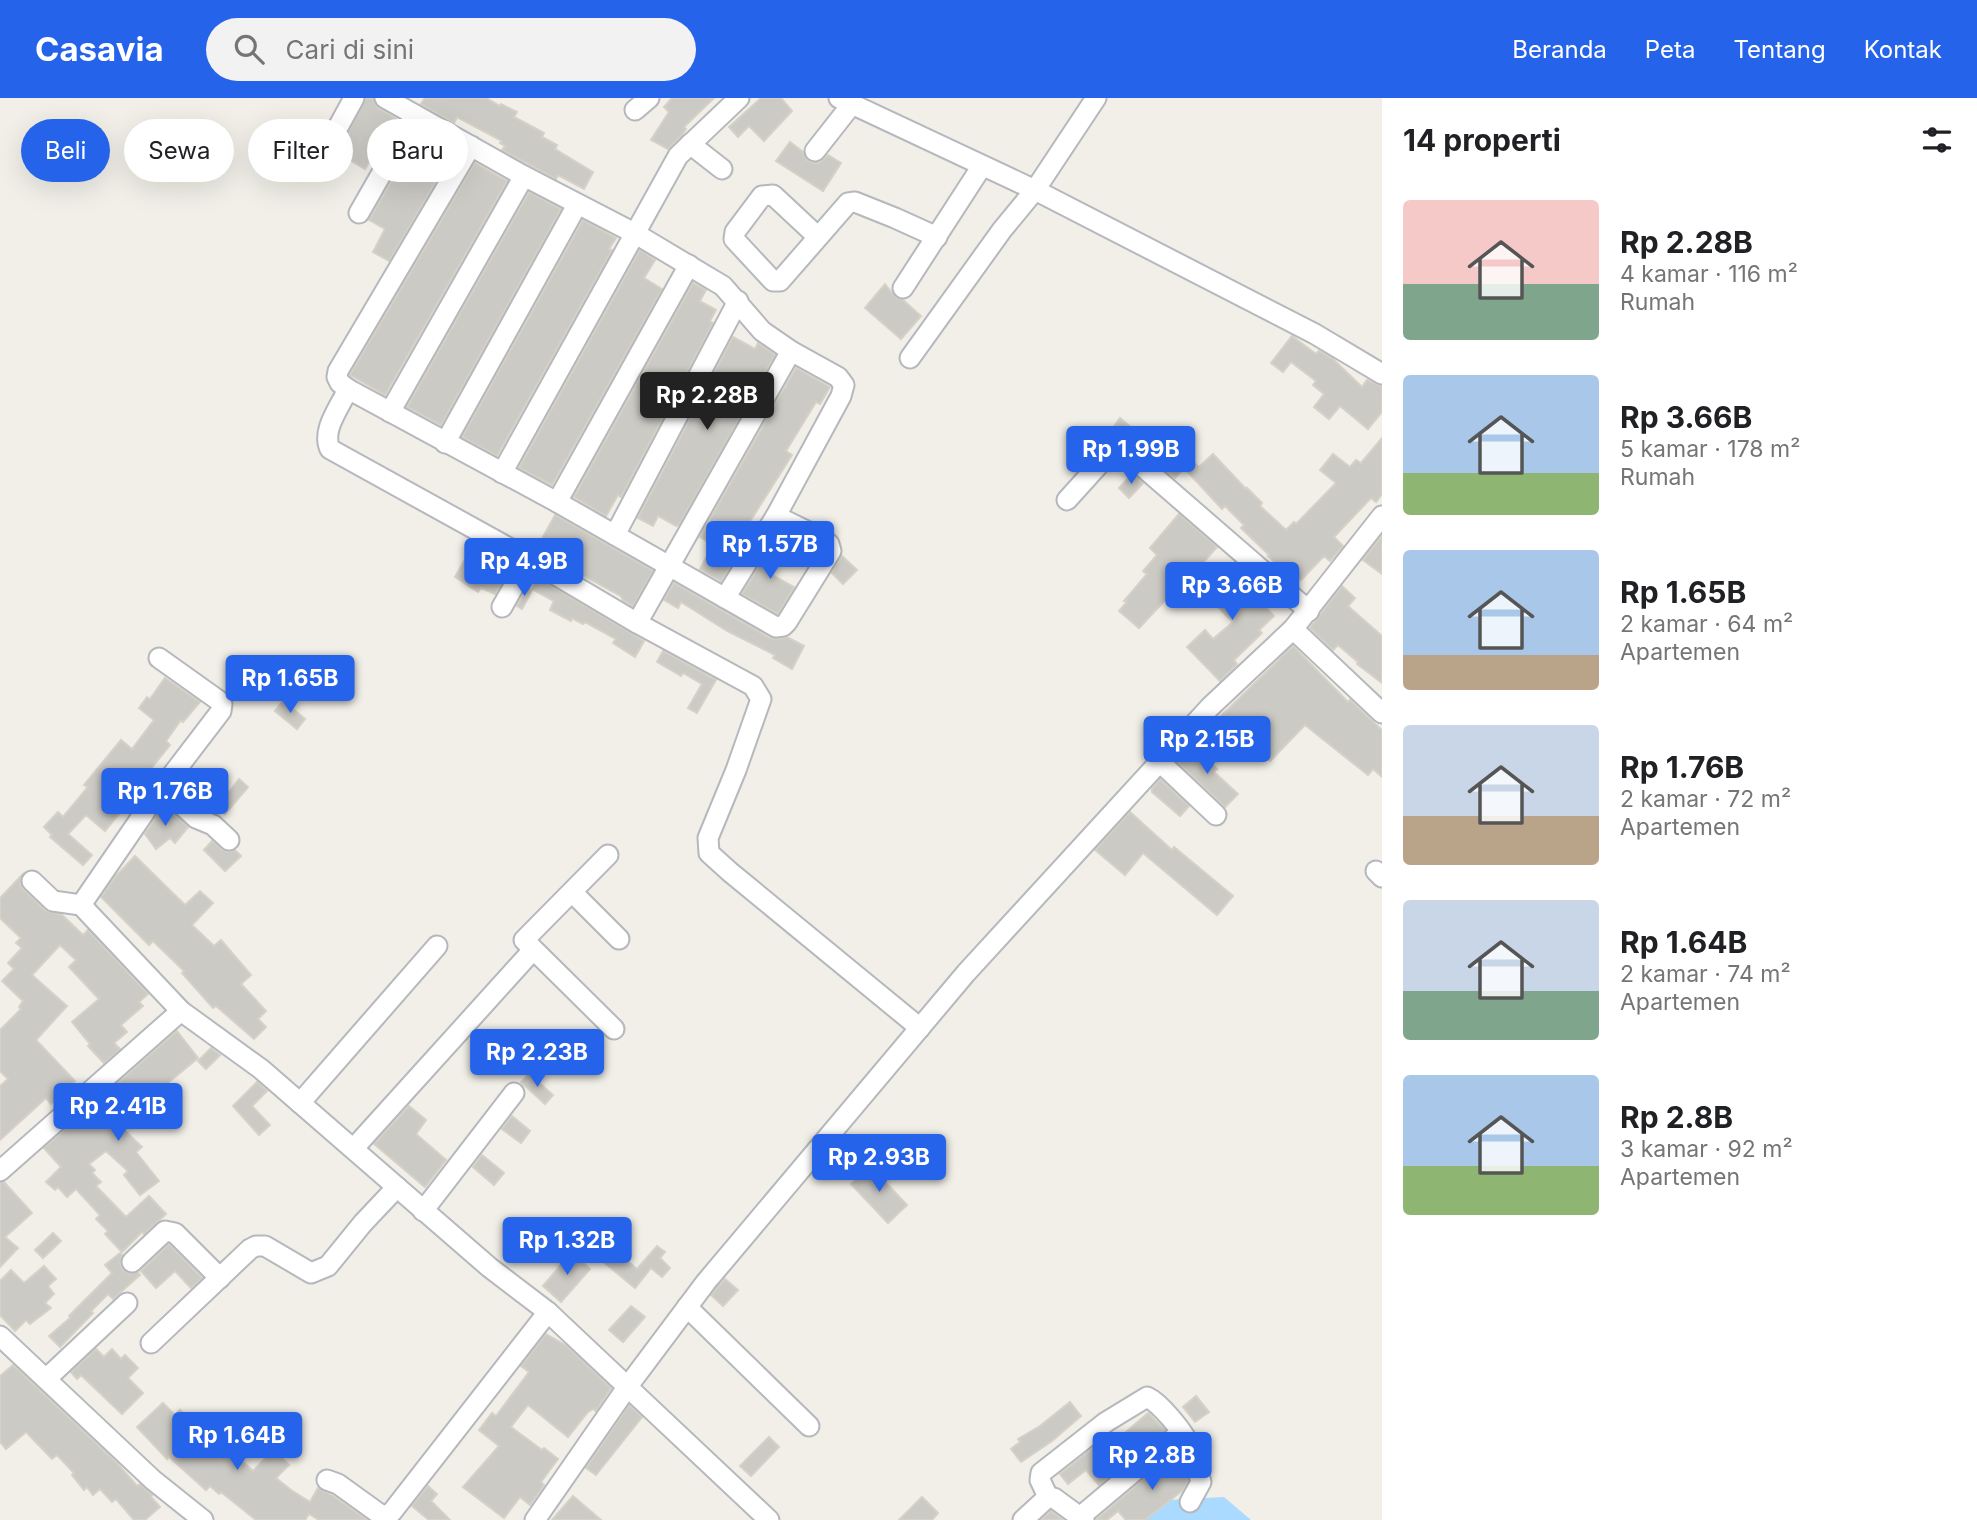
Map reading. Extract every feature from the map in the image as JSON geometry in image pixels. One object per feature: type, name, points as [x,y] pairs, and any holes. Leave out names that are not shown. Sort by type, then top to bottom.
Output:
[{"type":"street","points":[[342,119],[354,98]]},
{"type":"street","points":[[385,98],[577,205],[636,234],[723,286],[762,331],[790,351],[838,377],[844,385],[841,396],[776,516],[725,598]]},
{"type":"street","points":[[502,473],[678,156],[739,98]]},
{"type":"street","points":[[910,358],[1002,230],[1035,190],[1096,98]]},
{"type":"street","points":[[815,151],[845,101],[1035,190],[1315,334],[1382,374]]},
{"type":"street","points":[[359,214],[415,115]]},
{"type":"street","points":[[690,144],[722,169]]},
{"type":"street","points":[[471,146],[338,371],[340,383],[445,443],[557,502],[670,568],[776,626],[783,626],[831,551],[829,544],[822,539],[776,516]]},
{"type":"street","points":[[903,288],[982,166]]},
{"type":"street","points":[[390,412],[524,176]]},
{"type":"street","points":[[818,237],[768,194],[762,196],[734,232],[734,239],[772,281],[780,281],[848,203],[855,202],[937,237]]},
{"type":"street","points":[[445,443],[577,205]]},
{"type":"street","points":[[557,502],[689,265]]},
{"type":"street","points":[[615,535],[738,301]]},
{"type":"street","points":[[637,623],[790,351]]},
{"type":"street","points":[[348,389],[327,432],[326,441],[330,449],[753,686],[761,699],[708,838],[709,853],[920,1028]]},
{"type":"street","points":[[1067,500],[1114,448],[1121,448],[1308,611]]},
{"type":"street","points":[[534,1520],[687,1307],[966,973],[1210,707],[1293,629],[1382,516]]},
{"type":"street","points":[[502,607],[529,559]]},
{"type":"street","points":[[1293,629],[1382,713]]},
{"type":"street","points":[[81,905],[221,711],[222,704],[159,658]]},
{"type":"street","points":[[1160,762],[1216,815]]},
{"type":"street","points":[[163,788],[196,818],[212,825],[229,840]]},
{"type":"street","points":[[608,855],[524,940],[614,1029]]},
{"type":"street","points":[[32,881],[54,901],[81,905],[181,1011],[261,1069],[489,1267],[548,1312],[769,1520]]},
{"type":"street","points":[[572,892],[619,939]]},
{"type":"street","points":[[300,1103],[437,946]]},
{"type":"street","points":[[354,1148],[533,950]]},
{"type":"street","points":[[0,1171],[181,1011]]},
{"type":"street","points":[[423,1211],[514,1093]]},
{"type":"street","points":[[151,1343],[256,1246],[265,1246],[311,1273],[328,1266],[397,1187]]},
{"type":"street","points":[[132,1262],[165,1231],[170,1230],[220,1278]]},
{"type":"street","points":[[47,1379],[127,1303]]},
{"type":"street","points":[[687,1307],[809,1426]]},
{"type":"street","points":[[327,1480],[381,1515],[386,1516],[393,1512],[548,1312]]},
{"type":"street","points":[[0,1336],[153,1480],[203,1520]]},
{"type":"street","points":[[1048,1497],[1040,1480],[1041,1473],[1106,1422],[1147,1397],[1154,1401],[1189,1444],[1201,1482],[1190,1502]]},
{"type":"street","points":[[1048,1497],[1054,1498],[1082,1518],[1181,1432]]},
{"type":"street","points":[[1023,1520],[1048,1497]]},
{"type":"water","points":[[1224,1497],[1251,1520],[1138,1520],[1169,1500]]},
{"type":"building","points":[[366,98],[373,98],[378,108],[396,119],[367,119],[365,169],[353,162],[353,123]]},
{"type":"building","points":[[425,98],[486,98],[517,112],[514,117],[544,133],[542,137],[557,145],[555,149],[593,172],[584,189],[558,175],[556,179],[502,150],[505,146],[500,143],[502,141],[468,123],[468,119],[447,119],[421,104]]},
{"type":"building","points":[[672,98],[714,98],[684,127],[686,129],[681,136],[668,149],[651,140],[669,112],[664,107]]},
{"type":"building","points":[[761,98],[781,98],[792,111],[764,141],[749,126],[738,137],[729,127]]},
{"type":"building","points":[[790,142],[813,163],[819,163],[828,155],[841,163],[823,191],[776,161]]},
{"type":"building","points":[[475,163],[507,181],[385,395],[350,375],[464,182],[468,182],[468,175]]},
{"type":"building","points":[[391,182],[436,182],[389,261],[373,252],[385,229],[369,220]]},
{"type":"building","points":[[529,192],[561,209],[441,425],[407,407]]},
{"type":"building","points":[[583,220],[616,238],[609,249],[612,250],[497,456],[462,437]]},
{"type":"building","points":[[640,250],[655,260],[644,278],[662,289],[552,485],[519,468]]},
{"type":"building","points":[[693,283],[706,290],[700,301],[716,310],[710,321],[713,323],[621,497],[618,495],[606,516],[574,497]]},
{"type":"building","points":[[885,284],[896,298],[903,300],[921,316],[901,339],[865,308]]},
{"type":"building","points":[[1292,336],[1316,354],[1319,351],[1332,358],[1362,387],[1367,380],[1382,386],[1382,412],[1368,429],[1340,406],[1329,419],[1314,407],[1324,394],[1313,385],[1316,381],[1291,362],[1283,372],[1271,363]]},
{"type":"building","points":[[733,337],[755,349],[758,343],[775,355],[679,525],[676,526],[658,516],[653,526],[638,518]]},
{"type":"building","points":[[796,368],[830,387],[820,404],[816,402],[786,451],[792,455],[735,545],[725,564],[730,567],[721,581],[700,569],[713,545],[700,537]]},
{"type":"building","points":[[1120,418],[1160,452],[1169,442],[1199,467],[1213,454],[1262,503],[1260,506],[1286,530],[1294,522],[1296,524],[1336,483],[1320,470],[1333,454],[1350,467],[1356,460],[1361,463],[1382,438],[1382,494],[1376,502],[1371,498],[1334,537],[1343,546],[1330,561],[1324,556],[1301,580],[1286,566],[1283,570],[1268,556],[1241,528],[1244,525],[1225,506],[1222,509],[1184,468],[1175,478],[1129,439],[1112,429]]},
{"type":"building","points":[[1132,474],[1143,483],[1129,498],[1119,488]]},
{"type":"building","points":[[1179,514],[1217,547],[1173,596],[1171,594],[1139,628],[1119,611],[1147,574],[1143,571],[1157,555],[1150,548]]},
{"type":"building","points":[[555,515],[653,571],[633,606],[621,596],[549,557],[551,554],[538,546]]},
{"type":"building","points":[[781,532],[796,539],[793,544],[785,539],[767,572],[794,587],[778,614],[742,594]]},
{"type":"building","points":[[1382,536],[1382,574],[1363,560]]},
{"type":"building","points":[[474,543],[512,564],[495,594],[481,588],[478,592],[455,577]]},
{"type":"building","points":[[842,556],[857,570],[843,584],[832,573]]},
{"type":"building","points":[[1235,563],[1255,580],[1248,588],[1274,616],[1259,630],[1262,633],[1234,660],[1237,664],[1220,681],[1187,647],[1205,630],[1213,639],[1233,622],[1204,593]]},
{"type":"building","points":[[538,578],[644,641],[635,657],[613,643],[616,639],[585,622],[583,624],[572,618],[571,621],[550,610],[554,601],[532,589]]},
{"type":"building","points":[[674,583],[770,638],[787,637],[804,646],[792,669],[773,658],[775,655],[727,631],[681,602],[678,608],[664,600]]},
{"type":"building","points":[[1342,586],[1355,598],[1348,606],[1382,636],[1382,683],[1338,645],[1333,650],[1310,628]]},
{"type":"building","points":[[527,587],[532,590],[522,609],[517,606]]},
{"type":"building","points":[[1293,646],[1348,702],[1350,700],[1382,730],[1382,777],[1373,769],[1368,775],[1305,725],[1270,761],[1221,716]]},
{"type":"building","points":[[663,651],[716,680],[697,713],[688,708],[702,684],[657,662]]},
{"type":"building","points":[[165,678],[200,702],[183,722],[181,720],[166,741],[170,745],[105,831],[86,815],[68,834],[92,855],[83,865],[50,837],[52,835],[44,827],[58,812],[63,817],[88,787],[84,785],[121,740],[132,749],[154,720],[139,708],[147,697],[150,699]]},
{"type":"building","points":[[253,682],[262,688],[256,697],[247,691]]},
{"type":"building","points":[[283,701],[305,719],[297,729],[275,711]]},
{"type":"building","points":[[1192,745],[1217,769],[1214,772],[1238,794],[1225,807],[1177,761]]},
{"type":"building","points":[[201,769],[229,792],[239,779],[248,787],[225,814],[210,802],[203,807],[179,786],[185,779],[189,782]]},
{"type":"building","points":[[1160,779],[1189,806],[1180,816],[1152,792]]},
{"type":"building","points":[[164,806],[188,827],[175,843],[170,838],[156,849],[145,834]]},
{"type":"building","points":[[1130,812],[1172,850],[1174,847],[1233,896],[1217,915],[1143,853],[1125,875],[1095,850]]},
{"type":"building","points":[[212,841],[221,849],[227,852],[235,850],[241,856],[225,871],[204,850]]},
{"type":"building","points":[[135,856],[185,905],[200,891],[213,903],[192,925],[214,946],[221,940],[251,975],[241,984],[266,1011],[258,1019],[266,1027],[254,1039],[216,1006],[213,1008],[182,973],[184,971],[153,941],[149,945],[101,897]]},
{"type":"building","points":[[22,875],[20,884],[23,889],[45,910],[62,915],[83,935],[88,930],[148,994],[139,1002],[143,1006],[121,1025],[127,1032],[114,1043],[120,1049],[104,1063],[88,1046],[90,1044],[72,1022],[99,999],[69,967],[76,960],[60,945],[32,975],[67,1006],[36,1040],[75,1081],[51,1104],[46,1098],[0,1140],[0,1086],[8,1079],[0,1071],[0,1030],[21,1009],[19,1007],[23,1001],[2,981],[14,969],[8,963],[22,948],[16,943],[21,938],[0,918],[0,898]]},
{"type":"building","points":[[177,1031],[198,1058],[141,1105],[144,1109],[121,1127],[142,1147],[136,1152],[159,1181],[140,1195],[124,1175],[128,1171],[106,1151],[89,1164],[95,1170],[92,1173],[101,1182],[96,1186],[126,1217],[149,1196],[166,1214],[122,1252],[105,1234],[108,1231],[96,1219],[100,1215],[76,1189],[67,1197],[58,1187],[55,1190],[46,1182],[61,1167],[44,1148]]},
{"type":"building","points":[[211,1048],[220,1055],[206,1069],[198,1061]]},
{"type":"building","points":[[529,1074],[553,1095],[545,1104],[521,1082]]},
{"type":"building","points":[[257,1082],[267,1091],[252,1106],[270,1125],[259,1135],[233,1106]]},
{"type":"building","points":[[409,1106],[426,1120],[416,1134],[446,1160],[425,1187],[374,1144]]},
{"type":"building","points":[[512,1116],[530,1131],[521,1143],[502,1129]]},
{"type":"building","points":[[482,1155],[504,1173],[494,1185],[473,1167]]},
{"type":"building","points":[[870,1166],[907,1205],[888,1223],[851,1184]]},
{"type":"building","points":[[4,1182],[32,1213],[5,1237],[18,1248],[0,1267],[0,1183]]},
{"type":"building","points":[[53,1233],[61,1241],[43,1258],[35,1250]]},
{"type":"building","points":[[605,1242],[637,1269],[657,1246],[665,1252],[660,1258],[670,1268],[662,1277],[651,1268],[635,1288],[595,1255]]},
{"type":"building","points":[[169,1244],[202,1278],[191,1288],[175,1271],[156,1288],[141,1271]]},
{"type":"building","points":[[572,1252],[590,1269],[561,1302],[543,1286]]},
{"type":"building","points":[[120,1253],[123,1270],[129,1274],[138,1272],[140,1275],[113,1299],[108,1294],[60,1347],[49,1336],[70,1318],[112,1273],[105,1265]]},
{"type":"building","points":[[44,1266],[56,1279],[48,1286],[54,1294],[45,1303],[51,1308],[30,1324],[26,1320],[15,1331],[0,1315],[0,1281],[11,1270],[24,1283]]},
{"type":"building","points":[[725,1279],[738,1290],[723,1306],[711,1295]]},
{"type":"building","points":[[631,1306],[645,1317],[623,1342],[609,1330]]},
{"type":"building","points":[[546,1334],[567,1346],[611,1388],[596,1411],[593,1409],[588,1412],[568,1437],[528,1405],[511,1427],[558,1459],[541,1482],[544,1485],[530,1505],[520,1497],[504,1518],[463,1487],[499,1446],[479,1430],[492,1413],[496,1416],[529,1372],[521,1366]]},
{"type":"building","points":[[96,1349],[104,1357],[112,1349],[121,1359],[125,1355],[138,1368],[128,1378],[143,1393],[122,1414],[81,1375],[77,1379],[71,1372]]},
{"type":"building","points":[[13,1365],[117,1463],[137,1486],[140,1484],[152,1495],[160,1507],[145,1520],[134,1520],[116,1499],[112,1502],[100,1489],[93,1495],[87,1487],[84,1490],[72,1475],[74,1473],[57,1455],[52,1459],[26,1432],[6,1449],[0,1442],[0,1376]]},
{"type":"building","points":[[1196,1396],[1209,1412],[1195,1422],[1183,1407]]},
{"type":"building","points":[[1070,1402],[1081,1416],[1052,1441],[1021,1462],[1011,1449],[1020,1442],[1018,1439],[1040,1426]]},
{"type":"building","points":[[163,1403],[175,1415],[180,1410],[198,1429],[205,1423],[215,1433],[213,1434],[253,1471],[274,1449],[289,1465],[276,1478],[291,1490],[310,1502],[318,1488],[367,1520],[319,1520],[309,1514],[305,1520],[256,1520],[221,1492],[219,1494],[210,1486],[206,1490],[169,1457],[167,1459],[137,1427]]},
{"type":"building","points":[[629,1405],[642,1417],[596,1475],[586,1468]]},
{"type":"building","points":[[1148,1413],[1165,1430],[1099,1485],[1086,1470],[1068,1484],[1060,1474],[1101,1442],[1106,1449]]},
{"type":"building","points":[[769,1437],[779,1447],[751,1476],[740,1466]]},
{"type":"building","points":[[1178,1450],[1188,1481],[1183,1490],[1145,1520],[1126,1520],[1118,1511],[1107,1520],[1096,1520]]},
{"type":"building","points":[[428,1486],[437,1494],[431,1501],[450,1520],[429,1520],[412,1506]]},
{"type":"building","points":[[573,1496],[601,1520],[552,1520]]},
{"type":"building","points":[[922,1497],[938,1513],[932,1520],[899,1520]]},
{"type":"building","points":[[1051,1511],[1063,1520],[1041,1520]]}]
